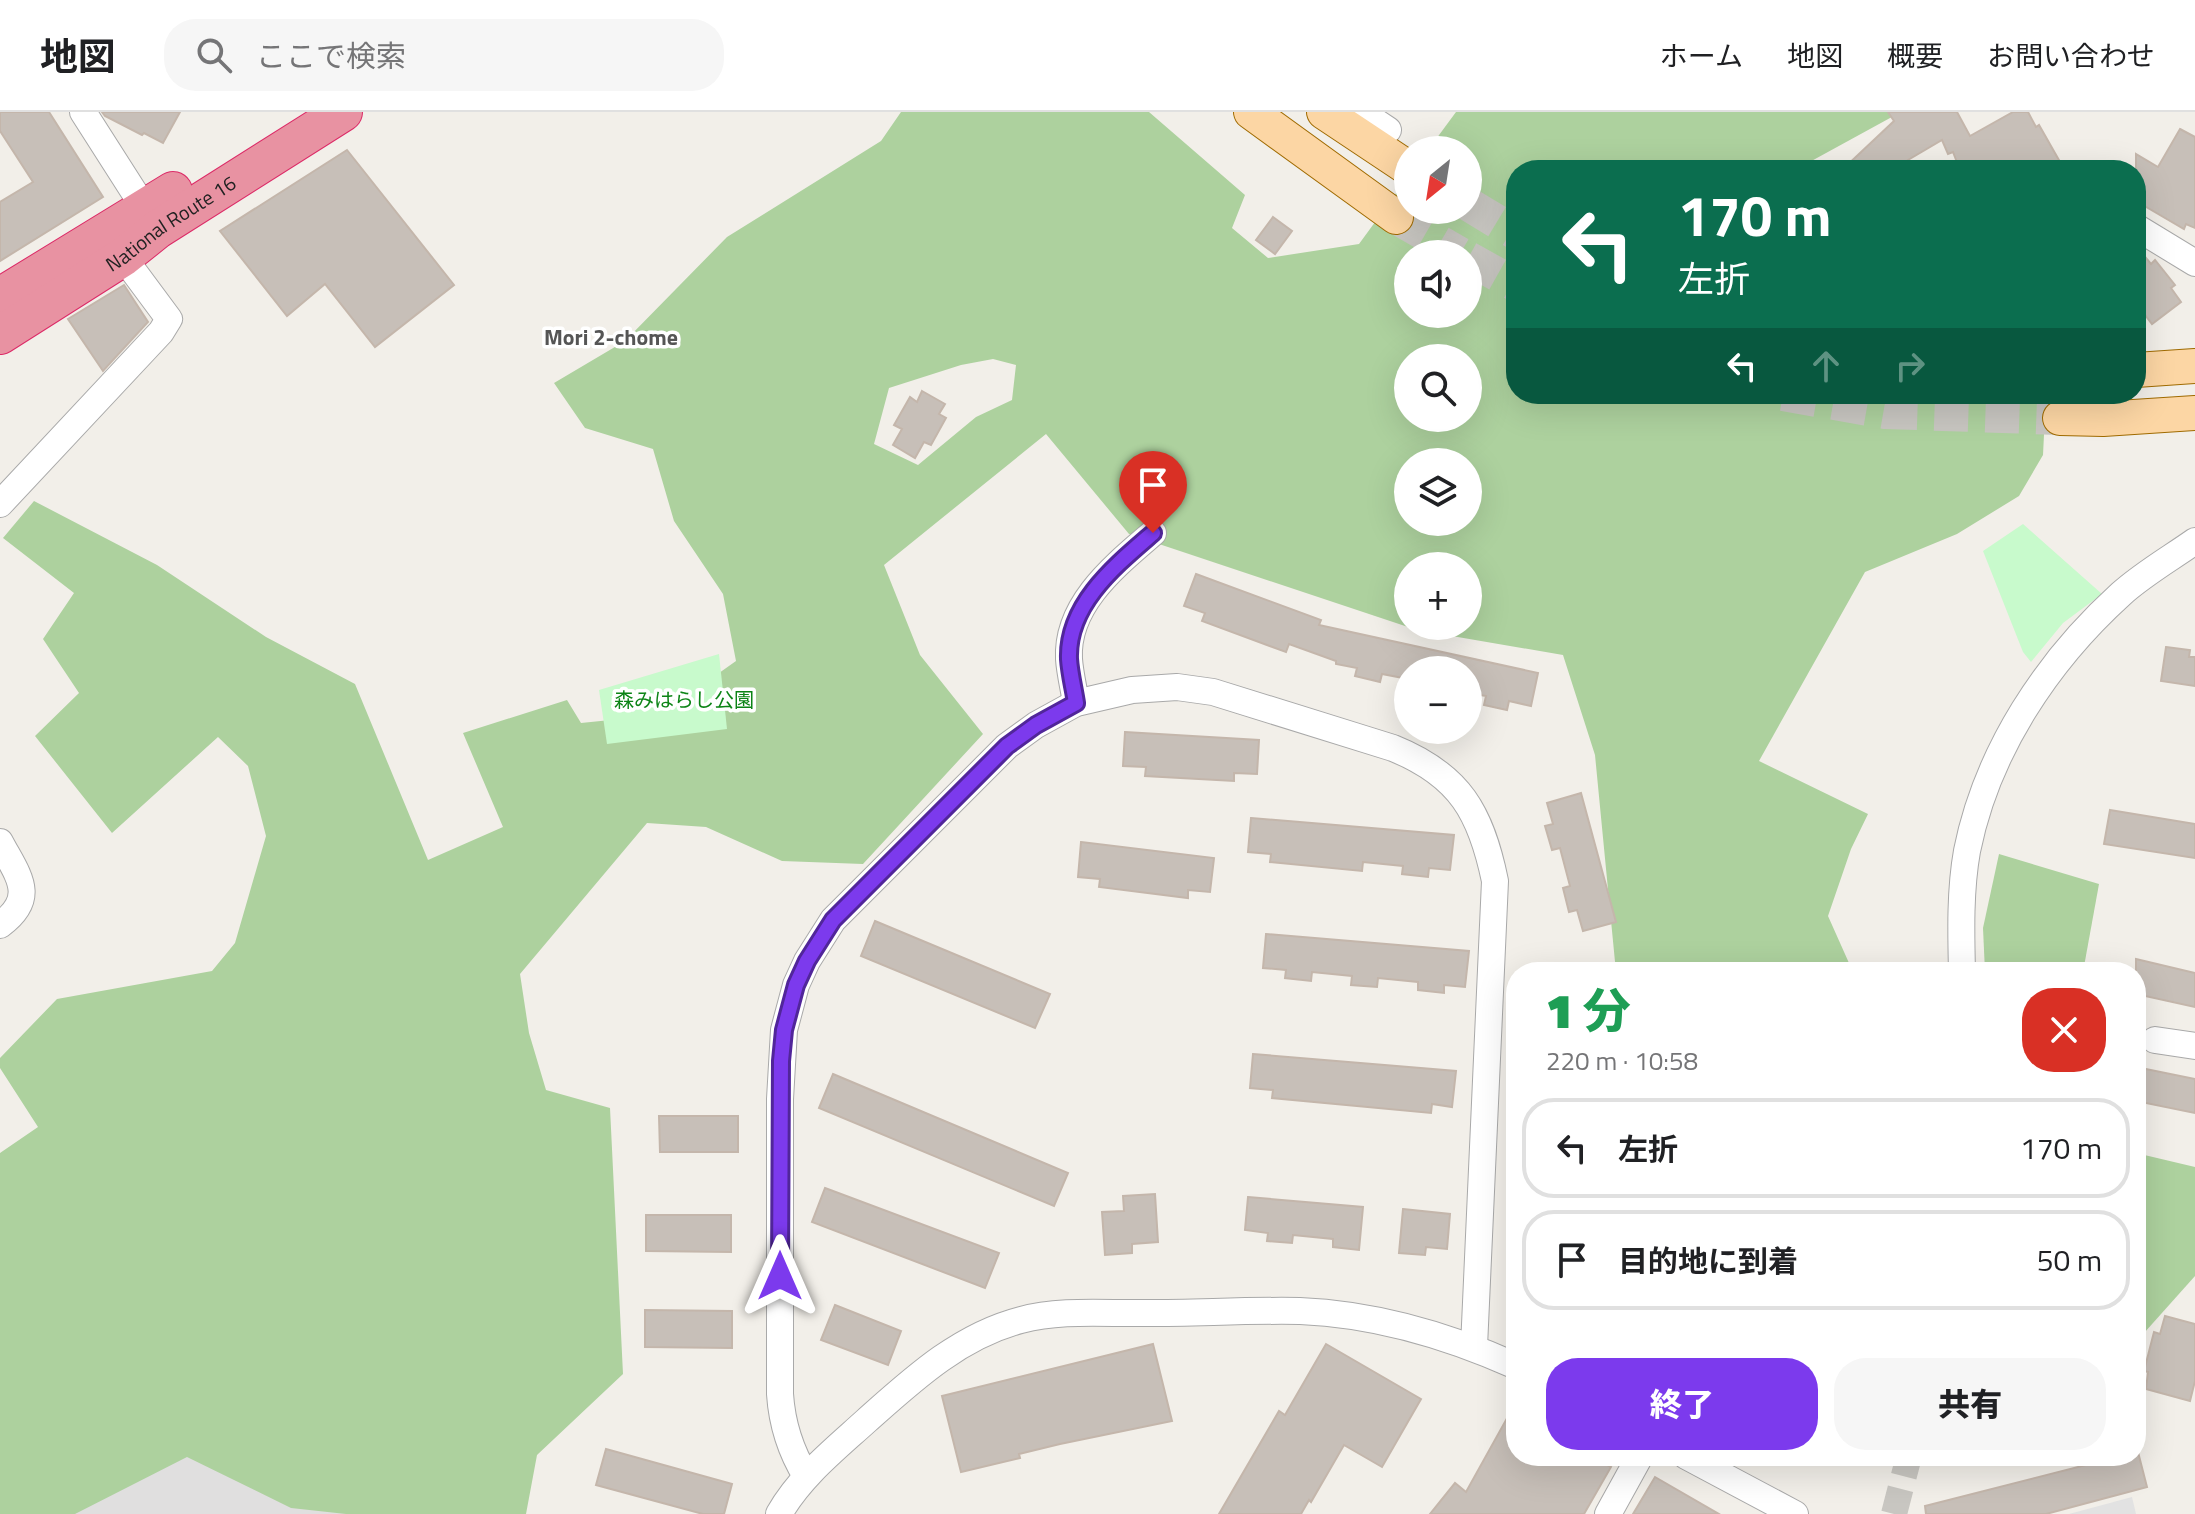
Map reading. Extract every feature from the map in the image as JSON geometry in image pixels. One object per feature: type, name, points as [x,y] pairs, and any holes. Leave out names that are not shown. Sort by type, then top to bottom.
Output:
[{"type":"highway","name":"National Route 16","points":[[0,335],[123,257],[151,219],[297,112]]},
{"type":"highway","name":"National Route 16","points":[[0,297],[97,236],[151,219],[343,112]]},
{"type":"main road","points":[[1251,112],[1394,216]]},
{"type":"main road","points":[[1324,112],[1394,159]]},
{"type":"main road","points":[[2146,369],[2195,366]]},
{"type":"main road","points":[[2060,418],[2103,419],[2195,413]]},
{"type":"street","points":[[83,112],[151,219]]},
{"type":"street","points":[[1361,112],[1388,130]]},
{"type":"street","points":[[2146,233],[2195,263]]},
{"type":"street","points":[[0,504],[161,332],[169,319],[123,257]]},
{"type":"street","points":[[1076,703],[1069,657],[1082,608],[1107,575],[1153,533]]},
{"type":"street","points":[[1962,962],[1967,851],[1985,790],[2010,734],[2042,680],[2078,636],[2123,592],[2195,541]]},
{"type":"street","points":[[806,1476],[792,1454],[780,1394],[780,1099],[784,1030],[796,985],[811,953],[833,920],[1007,746],[1036,725],[1076,703],[1132,690],[1177,687],[1213,692],[1417,757],[1460,793],[1478,820],[1495,881],[1474,1347]]},
{"type":"street","points":[[0,842],[20,881],[22,900],[16,913],[0,925]]},
{"type":"street","points":[[2155,1040],[2195,1046]]},
{"type":"street","points":[[779,1514],[806,1476],[939,1359],[980,1335],[1022,1319],[1065,1314],[1301,1311],[1359,1318],[1474,1347],[1506,1361]]},
{"type":"street","points":[[1608,1514],[1634,1466]]},
{"type":"street","points":[[1705,1466],[1795,1514]]},
{"type":"shaded area","points":[[0,1391],[500,1514],[0,1514]]},
{"type":"shaded area","points":[[2132,1497],[2136,1514],[2069,1514]]},
{"type":"green space","points":[[901,112],[1149,112],[1245,195],[1232,228],[1268,258],[1359,244],[1394,196],[1394,224],[1482,224],[1482,136],[1438,136],[1456,112],[1901,112],[1813,160],[1506,160],[1506,404],[2046,404],[2043,455],[2019,496],[1957,534],[1865,572],[1759,761],[1868,814],[1851,849],[1828,916],[1849,962],[1615,962],[1595,755],[1563,655],[1475,640],[1482,640],[1482,552],[1394,552],[1394,622],[1129,534],[1046,434],[884,565],[920,655],[983,734],[863,864],[782,861],[706,827],[647,823],[520,974],[529,1033],[546,1090],[610,1108],[623,1374],[537,1455],[526,1514],[346,1514],[291,1508],[187,1457],[75,1514],[0,1514],[0,1153],[38,1127],[0,1068],[0,1058],[57,999],[212,971],[235,943],[266,836],[248,766],[218,737],[112,833],[35,736],[79,693],[43,639],[74,593],[3,538],[34,501],[157,565],[266,637],[355,684],[428,860],[503,827],[463,733],[567,700],[581,723],[689,712],[712,678],[736,661],[723,594],[674,521],[653,449],[585,428],[554,383],[625,341],[727,237],[881,141]],"holes":[[[993,359],[1016,365],[1012,400],[976,417],[918,465],[874,444],[889,388],[961,365]]]},
{"type":"green space","points":[[2023,524],[2102,594],[2063,623],[2031,662],[2023,652],[1983,551]]},
{"type":"green space","name":"森みはらし公園","points":[[719,654],[727,729],[607,744],[599,690]]},
{"type":"green space","points":[[1999,854],[2099,884],[2085,962],[1985,962],[1983,928]]},
{"type":"green space","points":[[2146,1155],[2195,1167],[2195,1276],[2146,1331]]},
{"type":"building","points":[[0,112],[49,112],[103,197],[0,261],[0,202],[33,182],[0,131]]},
{"type":"building","points":[[102,112],[180,112],[163,143]]},
{"type":"building","points":[[1888,112],[1957,112],[1970,136],[2013,112],[2028,112],[2059,160],[1956,160],[1953,152],[1948,154],[1942,140],[1908,160],[1853,160],[1894,121]]},
{"type":"building","points":[[2180,129],[2195,137],[2195,228],[2186,224],[2184,229],[2146,207],[2146,160],[2136,160],[2136,154],[2158,167]]},
{"type":"building","points":[[347,150],[454,285],[375,347],[325,284],[287,316],[220,231]]},
{"type":"building","points":[[1273,217],[1292,231],[1275,254],[1256,240]]},
{"type":"building","points":[[2146,258],[2151,264],[2155,260],[2175,285],[2171,288],[2181,302],[2152,324],[2146,316]]},
{"type":"building","points":[[124,285],[148,322],[103,371],[68,319]]},
{"type":"building","points":[[922,391],[945,404],[939,414],[946,418],[931,445],[924,442],[915,458],[893,445],[902,429],[894,425],[910,397],[917,402]]},
{"type":"building","points":[[1196,574],[1321,620],[1319,625],[1460,656],[1394,656],[1394,676],[1382,674],[1380,682],[1355,676],[1357,668],[1336,664],[1336,661],[1289,644],[1286,652],[1202,621],[1205,613],[1184,606]]},
{"type":"building","points":[[2166,647],[2190,650],[2189,657],[2195,657],[2195,686],[2161,681]]},
{"type":"building","points":[[1482,661],[1538,673],[1531,706],[1509,701],[1507,710],[1484,705],[1486,696],[1482,695]]},
{"type":"building","points":[[1125,732],[1259,740],[1257,774],[1234,773],[1234,781],[1145,776],[1146,767],[1123,766]]},
{"type":"building","points":[[1581,793],[1616,922],[1583,931],[1577,910],[1569,912],[1563,888],[1570,886],[1560,848],[1552,850],[1545,826],[1553,824],[1547,803]]},
{"type":"building","points":[[2110,810],[2195,824],[2195,858],[2104,844]]},
{"type":"building","points":[[1251,818],[1454,835],[1450,870],[1429,868],[1428,877],[1402,874],[1403,866],[1363,862],[1362,871],[1270,862],[1271,854],[1248,852]]},
{"type":"building","points":[[1081,842],[1214,858],[1210,892],[1188,890],[1188,898],[1099,887],[1100,879],[1078,877]]},
{"type":"building","points":[[875,921],[1050,994],[1035,1028],[861,956]]},
{"type":"building","points":[[1266,934],[1469,951],[1465,987],[1444,985],[1444,993],[1418,990],[1418,982],[1378,978],[1377,987],[1351,985],[1352,976],[1312,972],[1311,981],[1285,978],[1286,970],[1263,968]]},
{"type":"building","points":[[2136,959],[2195,973],[2195,1007],[2146,996],[2146,962],[2136,962]]},
{"type":"building","points":[[1253,1054],[1456,1071],[1452,1107],[1432,1104],[1431,1113],[1272,1098],[1273,1090],[1250,1088]]},
{"type":"building","points":[[2146,1069],[2195,1079],[2195,1113],[2146,1103]]},
{"type":"building","points":[[833,1074],[1068,1173],[1054,1206],[819,1108]]},
{"type":"building","points":[[659,1116],[738,1116],[738,1152],[660,1152]]},
{"type":"building","points":[[825,1188],[999,1253],[985,1288],[812,1222]]},
{"type":"building","points":[[1155,1194],[1158,1242],[1132,1244],[1132,1253],[1105,1255],[1102,1212],[1124,1211],[1123,1196]]},
{"type":"building","points":[[1248,1197],[1363,1207],[1359,1250],[1333,1247],[1333,1239],[1293,1235],[1292,1243],[1267,1241],[1268,1233],[1245,1230]]},
{"type":"building","points":[[1403,1209],[1450,1214],[1447,1249],[1426,1247],[1425,1255],[1399,1253]]},
{"type":"building","points":[[646,1215],[731,1215],[731,1252],[646,1251]]},
{"type":"building","points":[[835,1305],[901,1331],[888,1365],[821,1340]]},
{"type":"building","points":[[645,1310],[732,1311],[732,1348],[645,1347]]},
{"type":"building","points":[[2165,1316],[2195,1324],[2195,1381],[2190,1401],[2146,1389],[2146,1363],[2154,1332],[2160,1334]]},
{"type":"building","points":[[1153,1344],[1172,1421],[1060,1444],[1019,1454],[1020,1458],[961,1472],[942,1396]]},
{"type":"building","points":[[1326,1344],[1421,1399],[1382,1467],[1344,1445],[1301,1514],[1219,1514],[1279,1411],[1285,1415]]},
{"type":"building","points":[[1506,1420],[1506,1466],[1611,1467],[1584,1514],[1430,1514],[1455,1483],[1466,1492]]},
{"type":"building","points":[[606,1449],[732,1484],[724,1514],[703,1514],[596,1485]]},
{"type":"building","points":[[2082,1466],[2142,1466],[2147,1487],[2046,1514],[1926,1514],[1925,1506]]},
{"type":"building","points":[[1655,1477],[1719,1514],[1633,1514]]},
{"type":"tunnel","points":[[1482,212],[1506,227]]},
{"type":"tunnel","points":[[1408,224],[1436,240]]},
{"type":"tunnel","points":[[1482,266],[1506,279]]},
{"type":"tunnel","points":[[1840,404],[1885,412],[2060,418]]},
{"type":"tunnel","points":[[1894,1514],[1906,1466]]},
{"type":"district","name":"Mori 2-chome","points":[[611,337]]},
{"type":"route","points":[[780,1276],[781,1061],[788,1009],[807,961],[833,920],[1007,746],[1036,725],[1076,703],[1069,657],[1082,608],[1107,575],[1153,533]]}]
